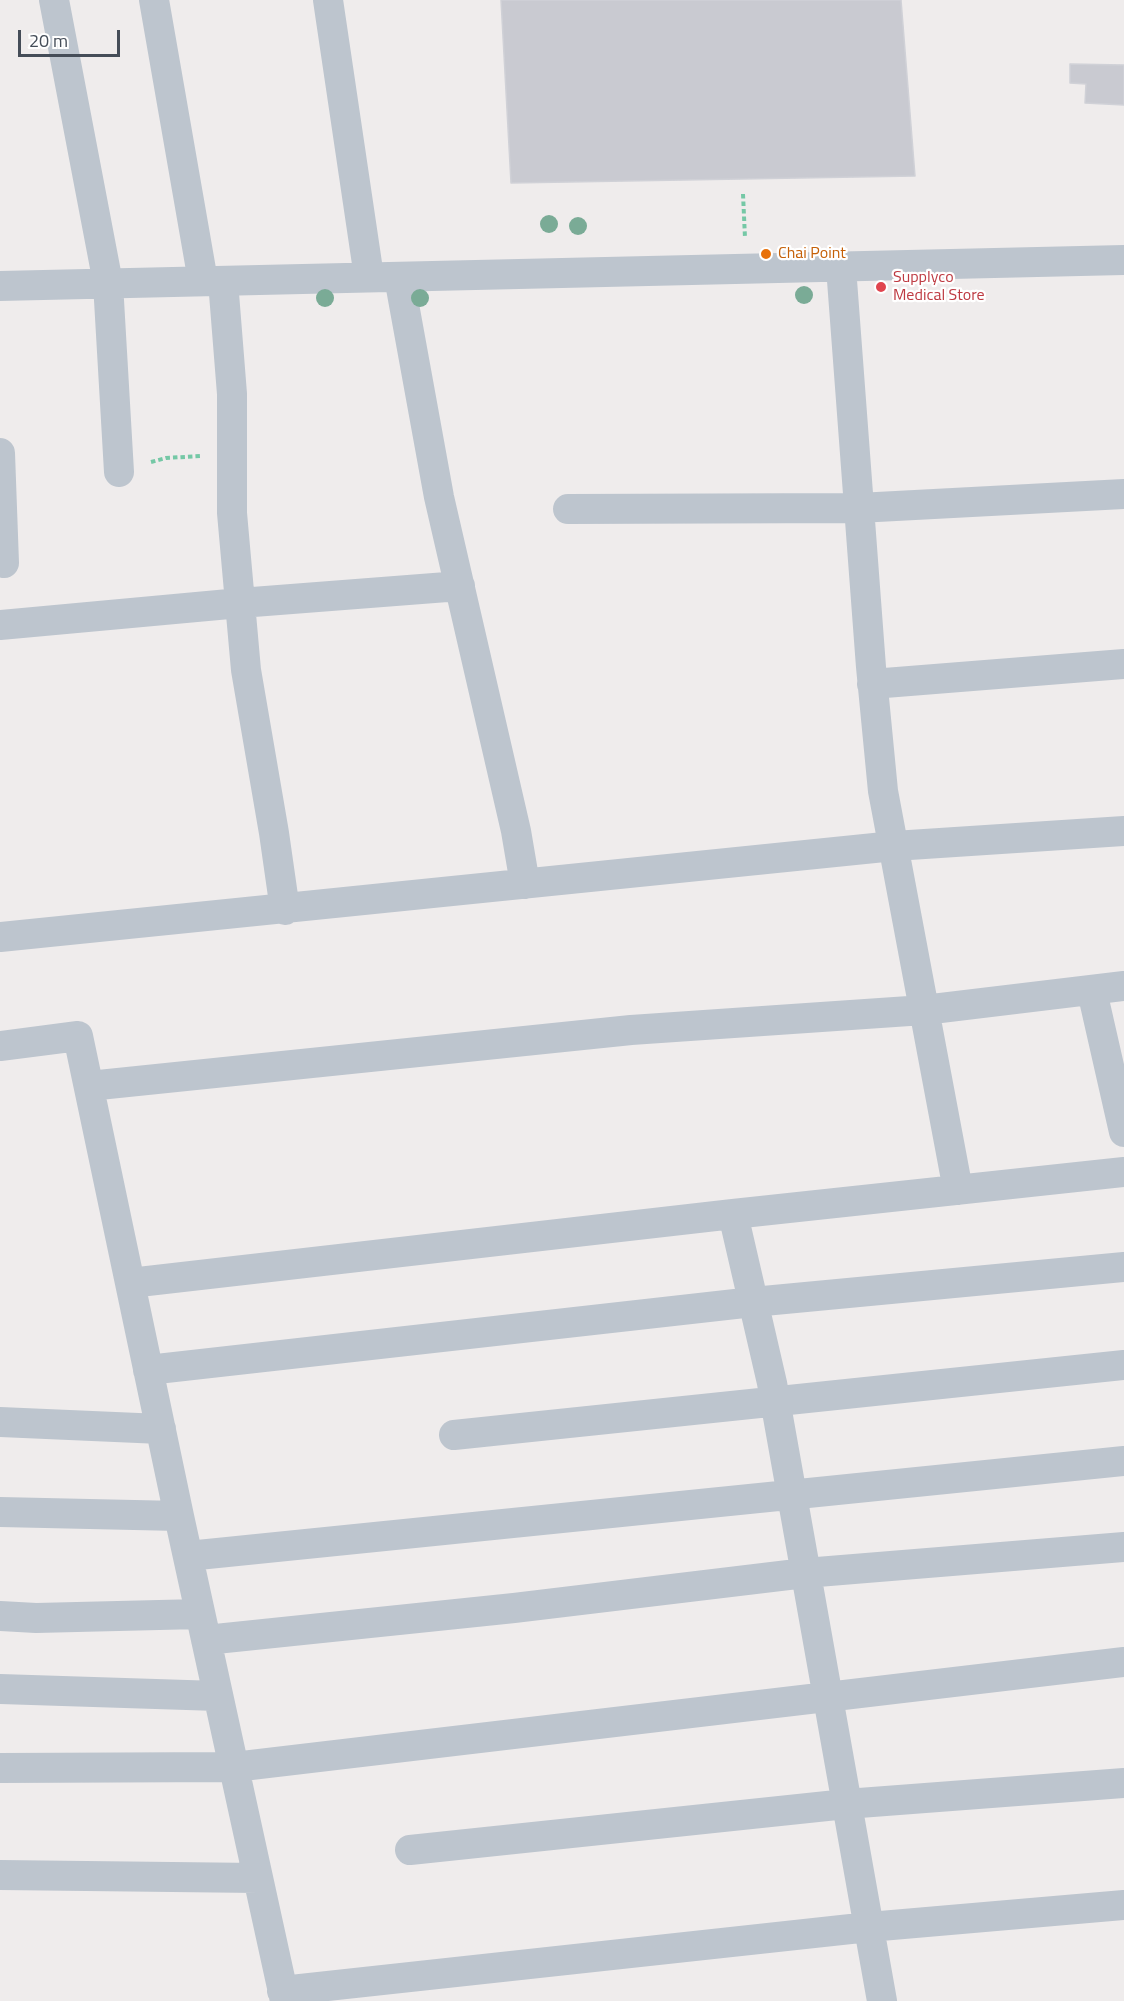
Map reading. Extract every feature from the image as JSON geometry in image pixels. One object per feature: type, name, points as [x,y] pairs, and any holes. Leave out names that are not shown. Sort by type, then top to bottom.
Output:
[{"type":"street","points":[[54,0],[108,283],[119,472]]},
{"type":"street","points":[[154,0],[213,281],[232,394],[232,513],[246,670],[285,909]]},
{"type":"street","points":[[328,0],[369,277]]},
{"type":"street","points":[[0,286],[1124,260]]},
{"type":"street","points":[[841,267],[872,684],[883,791],[958,1190]]},
{"type":"street","points":[[399,277],[439,497],[516,831],[525,884]]},
{"type":"street","points":[[0,453],[4,564]]},
{"type":"street","points":[[567,509],[858,508],[1124,494]]},
{"type":"street","points":[[0,625],[460,586]]},
{"type":"street","points":[[872,684],[1124,664]]},
{"type":"street","points":[[0,937],[894,846],[1124,831]]},
{"type":"street","points":[[89,1086],[631,1030],[924,1010],[1124,986]]},
{"type":"street","points":[[1092,991],[1124,1132]]},
{"type":"street","points":[[0,1046],[78,1036],[179,1516],[284,1996],[868,1927],[1124,1905]]},
{"type":"street","points":[[130,1283],[1124,1172]]},
{"type":"street","points":[[733,1214],[776,1402],[882,2001]]},
{"type":"street","points":[[148,1370],[753,1302],[1124,1267]]},
{"type":"street","points":[[454,1435],[1124,1365]]},
{"type":"street","points":[[0,1422],[161,1429]]},
{"type":"street","points":[[188,1556],[1124,1461]]},
{"type":"street","points":[[0,1512],[179,1516]]},
{"type":"street","points":[[0,1616],[203,1627],[502,1609],[806,1573],[1124,1546]]},
{"type":"street","points":[[0,1768],[234,1767],[1124,1662]]},
{"type":"street","points":[[0,1689],[218,1696]]},
{"type":"street","points":[[410,1850],[846,1804],[1124,1783]]},
{"type":"street","points":[[0,1875],[258,1878]]},
{"type":"path","points":[[743,194],[747,269]]},
{"type":"path","points":[[119,472],[166,458],[232,454]]},
{"type":"building","points":[[501,0],[901,0],[915,176],[511,183]]},
{"type":"building","points":[[1070,64],[1124,65],[1124,105],[1085,103],[1086,84],[1070,83]]},
{"type":"place","name":"Chai Point","points":[[766,254]]},
{"type":"place","name":"Supplyco Medical Store","points":[[881,287]]}]
